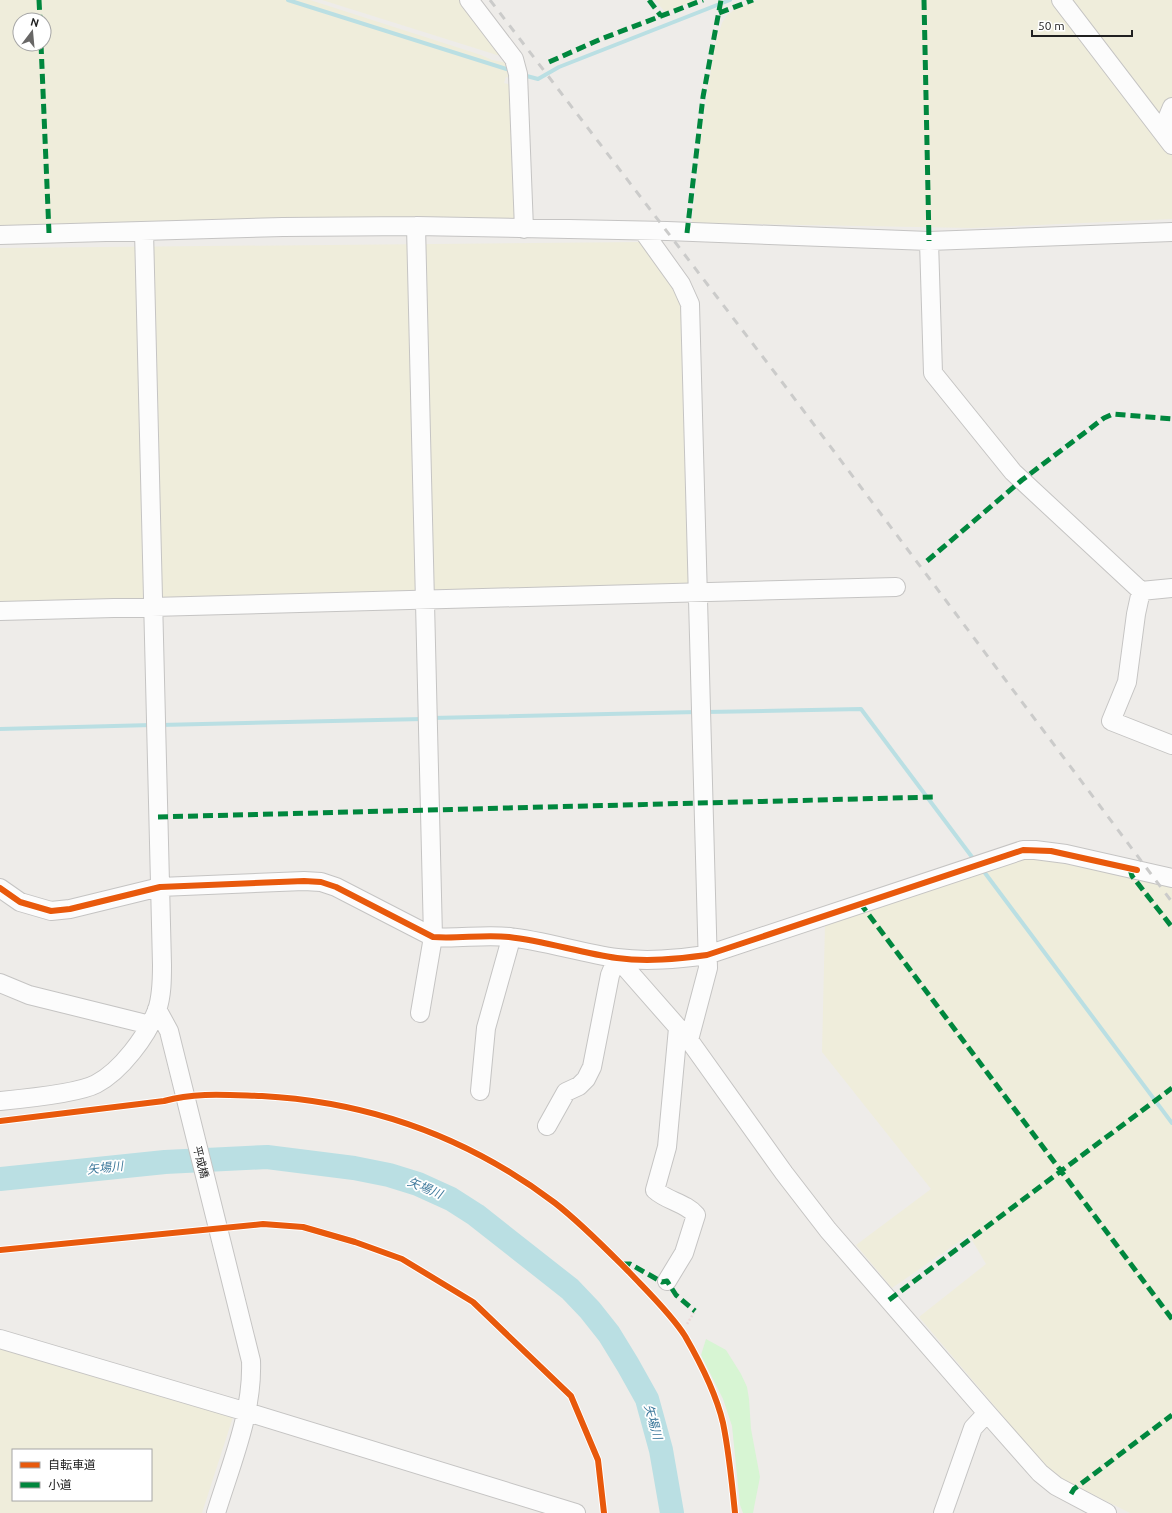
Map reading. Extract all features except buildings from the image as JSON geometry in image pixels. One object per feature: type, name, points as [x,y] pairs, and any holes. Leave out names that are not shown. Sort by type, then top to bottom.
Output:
[{"type":"street","points":[[470,0],[514,59],[518,74],[524,229]]},
{"type":"street","points":[[1061,0],[1167,138]]},
{"type":"street","points":[[1167,138],[1172,107]]},
{"type":"street","points":[[0,235],[283,226],[416,226],[929,240],[1172,232]]},
{"type":"street","points":[[416,226],[424,599],[434,937],[420,1013]]},
{"type":"street","points":[[0,1100],[77,1090],[95,1085],[112,1074],[130,1055],[154,1017],[162,964],[152,608],[144,231]]},
{"type":"street","points":[[643,231],[681,284],[690,304],[696,593],[708,968],[684,1034],[667,1147],[655,1190],[660,1195],[691,1209],[696,1215],[684,1253],[667,1281]]},
{"type":"street","points":[[929,240],[933,373],[1012,472],[1141,591],[1172,588]]},
{"type":"street","points":[[0,611],[896,587]]},
{"type":"street","points":[[1141,591],[1136,614],[1127,682],[1111,721],[1172,745]]},
{"type":"street","points":[[0,888],[20,902],[51,911],[70,910],[160,887],[304,881],[321,882],[336,887],[434,937],[445,938],[486,935],[510,937],[617,958],[666,960],[707,955],[1023,850],[1051,851],[1170,878]]},
{"type":"street","points":[[480,1091],[486,1028],[510,946],[510,937]]},
{"type":"street","points":[[617,958],[684,1034],[784,1173],[828,1230],[987,1414],[1040,1473],[1056,1486],[1107,1513]]},
{"type":"street","points":[[547,1126],[566,1092],[578,1086],[586,1079],[592,1067],[610,975],[617,958]]},
{"type":"street","points":[[0,983],[29,995],[154,1017]]},
{"type":"street","name":"平成橋","points":[[154,1017],[169,1031],[251,1361],[251,1383],[247,1412],[216,1513]]},
{"type":"street","points":[[0,1340],[247,1412],[576,1513]]},
{"type":"street","points":[[943,1513],[973,1428],[987,1414]]},
{"type":"path","points":[[688,1324],[695,1311]]},
{"type":"shaded area","points":[[0,0],[310,0],[481,55],[492,60],[513,64],[515,79],[506,77],[504,83],[512,85],[520,218],[0,226]]},
{"type":"shaded area","points":[[322,0],[465,0],[507,56],[497,55]]},
{"type":"shaded area","points":[[655,0],[697,0],[665,12]]},
{"type":"shaded area","points":[[758,0],[1057,0],[1172,152],[1172,219],[973,228],[692,223],[702,127],[715,45],[722,23],[727,15],[737,8]]},
{"type":"shaded area","points":[[1066,0],[1172,0],[1172,97],[1166,111],[1161,115],[1153,114]]},
{"type":"shaded area","points":[[643,242],[683,295],[692,588],[0,608],[0,248]]},
{"type":"shaded area","points":[[1031,857],[1066,862],[1119,876],[1172,885],[1172,1513],[1130,1513],[1052,1474],[919,1317],[986,1264],[969,1235],[892,1288],[856,1245],[931,1189],[822,1052],[825,923]]},
{"type":"shaded area","points":[[0,1347],[233,1417],[202,1513],[0,1513]]},
{"type":"green space","points":[[706,1339],[726,1350],[747,1387],[751,1429],[760,1477],[753,1513],[743,1513],[740,1505],[732,1426],[723,1399],[701,1355]]},
{"type":"waterway","points":[[288,0],[513,71]]},
{"type":"waterway","points":[[523,75],[538,79],[559,67],[730,0]]},
{"type":"waterway","points":[[706,712],[861,709],[975,861]]},
{"type":"waterway","points":[[432,718],[697,712]]},
{"type":"waterway","points":[[160,725],[423,719]]},
{"type":"waterway","points":[[0,729],[152,725]]},
{"type":"waterway","points":[[982,869],[1172,1123]]},
{"type":"waterway","name":"矢場川","points":[[0,1179],[165,1162],[267,1157],[354,1168],[389,1175],[418,1184],[451,1199],[476,1215],[570,1289],[590,1310],[609,1334],[647,1399],[661,1450],[672,1513]]},
{"type":"railway","points":[[490,0],[782,382],[1172,902]]},
{"type":"marked path","points":[[39,0],[40,12]]},
{"type":"marked path","points":[[649,0],[661,16]]},
{"type":"marked path","points":[[549,62],[601,39],[703,0]]},
{"type":"marked path","points":[[687,233],[703,97],[721,0]]},
{"type":"marked path","points":[[719,13],[753,0]]},
{"type":"marked path","points":[[924,0],[929,241]]},
{"type":"marked path","points":[[41,52],[49,233]]},
{"type":"marked path","points":[[927,561],[1022,480],[1104,418],[1113,414],[1172,419]]},
{"type":"marked path","points":[[158,817],[934,797]]},
{"type":"marked path","points":[[1130,869],[1132,876],[1172,927]]},
{"type":"marked path","points":[[860,903],[1172,1319]]},
{"type":"marked path","points":[[889,1300],[1172,1088]]},
{"type":"marked path","points":[[621,1264],[630,1264],[662,1282],[667,1281],[676,1295],[695,1311]]},
{"type":"marked path","points":[[1071,1494],[1074,1489],[1172,1415]]},
{"type":"cycle path","points":[[0,888],[20,902],[51,911],[70,909],[160,887],[304,881],[321,882],[336,887],[433,937],[509,937],[536,941],[604,956],[651,960],[707,955],[1023,850],[1051,851],[1137,870]]},
{"type":"cycle path","points":[[0,1121],[164,1101],[188,1096],[262,1096],[341,1106],[379,1115],[417,1127],[453,1142],[488,1160],[522,1180],[575,1219],[659,1303],[680,1328],[702,1367],[720,1412],[727,1445],[735,1513]]},
{"type":"cycle path","points":[[0,1250],[263,1224],[303,1227],[355,1242],[402,1259],[473,1302],[571,1396],[598,1460],[604,1513]]}]
